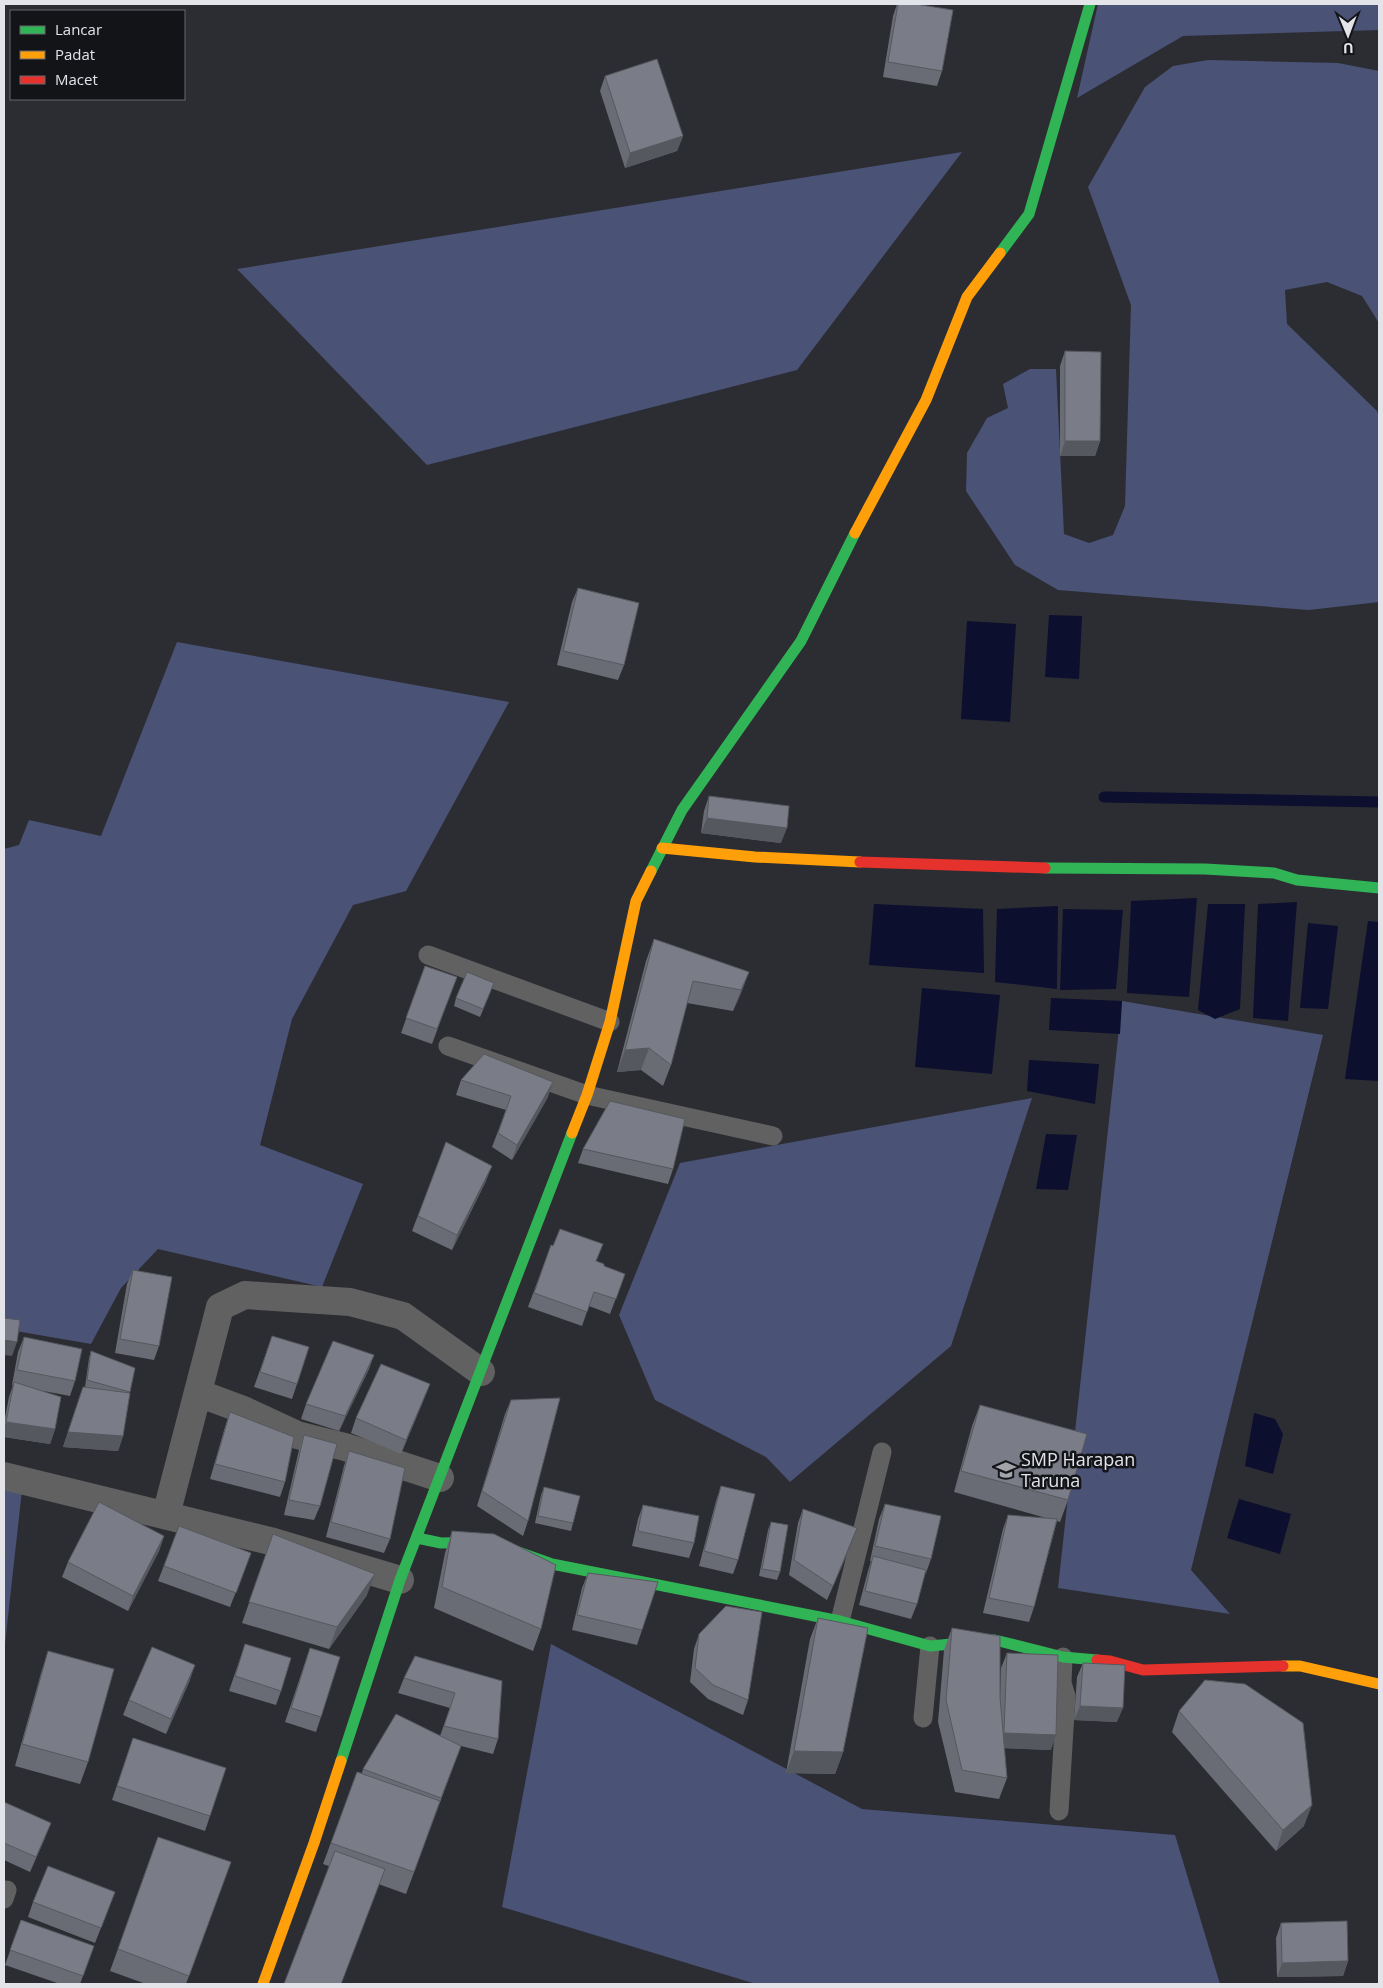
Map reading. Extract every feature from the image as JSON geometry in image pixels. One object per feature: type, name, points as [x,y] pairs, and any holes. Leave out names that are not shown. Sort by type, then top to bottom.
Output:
[{"type":"main road","points":[[263,1984],[314,1843],[400,1580],[586,1095],[610,1022],[636,901],[682,810],[802,641],[872,500],[926,400],[966,297],[1029,214],[1090,4]]},
{"type":"main road","points":[[662,848],[755,857],[892,863],[1069,869],[1205,869],[1274,873],[1296,880],[1379,888]]},
{"type":"main road","points":[[417,1538],[441,1543],[490,1542],[552,1564],[840,1621],[930,1646],[995,1640],[1063,1656],[1110,1661],[1143,1670],[1300,1666],[1379,1684]]},
{"type":"street","points":[[166,1515],[220,1307],[246,1296],[350,1302],[403,1316],[480,1372]]},
{"type":"street","points":[[198,1393],[241,1409],[297,1435],[345,1447],[440,1478]]},
{"type":"street","points":[[4,1476],[270,1541],[400,1580]]},
{"type":"lane","points":[[428,955],[610,1022]]},
{"type":"lane","points":[[448,1046],[586,1095],[773,1136]]},
{"type":"lane","points":[[840,1621],[882,1452]]},
{"type":"lane","points":[[923,1718],[930,1646]]},
{"type":"lane","points":[[1059,1811],[1066,1696],[1062,1683],[1063,1656]]},
{"type":"shaded area","points":[[1098,4],[1379,4],[1379,30],[1183,36],[1077,98]]},
{"type":"shaded area","points":[[1208,60],[1338,63],[1379,71],[1379,323],[1362,296],[1327,282],[1285,290],[1287,324],[1377,411],[1379,416],[1379,602],[1309,610],[1058,590],[1015,565],[966,491],[967,453],[987,418],[1008,408],[1003,384],[1030,369],[1056,369],[1064,534],[1089,543],[1113,535],[1125,506],[1131,305],[1088,187],[1145,87],[1173,66]]},
{"type":"shaded area","points":[[962,152],[797,370],[427,465],[237,269]]},
{"type":"shaded area","points":[[1049,615],[1082,616],[1079,679],[1045,677]]},
{"type":"shaded area","points":[[967,621],[1016,624],[1010,722],[961,719]]},
{"type":"shaded area","points":[[177,642],[509,702],[406,891],[353,905],[292,1019],[260,1145],[363,1184],[322,1287],[158,1249],[121,1288],[91,1344],[4,1329],[4,849],[19,845],[29,820],[101,836]]},
{"type":"shaded area","points":[[1197,898],[1189,997],[1127,993],[1131,901]]},
{"type":"shaded area","points":[[1297,902],[1288,1021],[1253,1018],[1258,904]]},
{"type":"shaded area","points":[[874,904],[983,909],[984,973],[869,965]]},
{"type":"shaded area","points":[[1208,904],[1245,904],[1240,1009],[1215,1019],[1198,1010]]},
{"type":"shaded area","points":[[1058,906],[1057,989],[995,982],[997,909]]},
{"type":"shaded area","points":[[1063,909],[1123,910],[1116,989],[1060,990]]},
{"type":"shaded area","points":[[1368,921],[1379,922],[1379,1081],[1345,1079]]},
{"type":"shaded area","points":[[1308,923],[1338,926],[1328,1009],[1300,1008]]},
{"type":"shaded area","points":[[922,988],[1000,995],[992,1074],[915,1067]]},
{"type":"shaded area","points":[[1051,998],[1122,1001],[1120,1034],[1049,1030]]},
{"type":"shaded area","points":[[1122,1001],[1323,1035],[1191,1570],[1230,1614],[1058,1588]]},
{"type":"shaded area","points":[[1029,1060],[1099,1064],[1095,1104],[1027,1091]]},
{"type":"shaded area","points":[[1032,1098],[951,1346],[790,1482],[766,1457],[655,1400],[619,1315],[680,1163]]},
{"type":"shaded area","points":[[1046,1134],[1077,1135],[1068,1190],[1036,1189]]},
{"type":"shaded area","points":[[1254,1413],[1275,1419],[1283,1434],[1273,1474],[1245,1466]]},
{"type":"shaded area","points":[[4,1469],[24,1472],[4,1653]]},
{"type":"shaded area","points":[[1239,1499],[1291,1514],[1280,1554],[1227,1538]]},
{"type":"shaded area","points":[[551,1644],[862,1809],[1175,1835],[1220,1984],[756,1984],[502,1907]]},
{"type":"building","points":[[898,4],[915,4],[953,10],[942,71],[888,62]]},
{"type":"building","points":[[657,59],[683,136],[630,153],[605,76]]},
{"type":"building","points":[[1065,351],[1101,352],[1100,441],[1065,441]]},
{"type":"building","points":[[578,588],[639,603],[624,665],[563,651]]},
{"type":"building","points":[[709,796],[789,806],[787,828],[707,818]]},
{"type":"building","points":[[654,939],[749,972],[741,990],[693,981],[671,1065],[649,1048],[625,1050]]},
{"type":"building","points":[[425,966],[457,977],[437,1029],[406,1018]]},
{"type":"building","points":[[467,972],[494,983],[483,1009],[456,998]]},
{"type":"building","points":[[484,1054],[553,1082],[517,1145],[498,1133],[511,1096],[461,1080]]},
{"type":"building","points":[[610,1101],[685,1119],[673,1169],[583,1149]]},
{"type":"building","points":[[446,1142],[492,1166],[457,1235],[418,1216]]},
{"type":"building","points":[[560,1229],[603,1244],[596,1261],[625,1274],[616,1299],[594,1292],[587,1312],[534,1293],[551,1245],[553,1246]]},
{"type":"building","points":[[133,1270],[172,1277],[159,1346],[120,1339]]},
{"type":"building","points":[[4,1318],[20,1320],[17,1342],[4,1340]]},
{"type":"building","points":[[272,1336],[309,1347],[297,1384],[260,1372]]},
{"type":"building","points":[[24,1337],[82,1349],[75,1381],[17,1370]]},
{"type":"building","points":[[333,1341],[374,1355],[345,1416],[306,1404]]},
{"type":"building","points":[[91,1351],[135,1368],[130,1392],[87,1380]]},
{"type":"building","points":[[381,1364],[430,1384],[406,1440],[356,1418]]},
{"type":"building","points":[[14,1382],[61,1397],[55,1429],[6,1422]]},
{"type":"building","points":[[83,1387],[130,1393],[123,1436],[68,1432]]},
{"type":"building","points":[[560,1398],[528,1521],[482,1491],[511,1400]]},
{"type":"building","points":[[980,1405],[1087,1434],[1068,1500],[961,1471]]},
{"type":"building","points":[[230,1412],[294,1437],[285,1482],[215,1464]]},
{"type":"building","points":[[304,1435],[337,1444],[320,1506],[289,1500]]},
{"type":"building","points":[[349,1451],[405,1468],[390,1539],[331,1522]]},
{"type":"building","points":[[721,1486],[755,1494],[738,1560],[704,1551]]},
{"type":"building","points":[[544,1487],[580,1496],[573,1523],[538,1516]]},
{"type":"building","points":[[99,1502],[164,1536],[133,1596],[68,1562]]},
{"type":"building","points":[[885,1504],[941,1516],[931,1559],[875,1546]]},
{"type":"building","points":[[643,1505],[699,1516],[694,1543],[638,1531]]},
{"type":"building","points":[[803,1509],[857,1528],[833,1586],[794,1560]]},
{"type":"building","points":[[1008,1515],[1057,1519],[1034,1607],[989,1598]]},
{"type":"building","points":[[771,1522],[788,1525],[780,1572],[762,1569]]},
{"type":"building","points":[[179,1526],[251,1553],[236,1593],[164,1566]]},
{"type":"building","points":[[452,1531],[494,1534],[556,1565],[541,1629],[442,1587]]},
{"type":"building","points":[[273,1534],[375,1574],[337,1627],[249,1602]]},
{"type":"building","points":[[873,1556],[926,1570],[917,1604],[865,1591]]},
{"type":"building","points":[[588,1573],[658,1582],[642,1630],[577,1615]]},
{"type":"building","points":[[726,1606],[762,1612],[748,1700],[713,1685],[695,1668],[699,1634]]},
{"type":"building","points":[[818,1618],[868,1628],[843,1752],[794,1751]]},
{"type":"building","points":[[952,1628],[1000,1636],[1000,1697],[1007,1778],[962,1770],[946,1700]]},
{"type":"building","points":[[245,1644],[291,1658],[281,1691],[235,1676]]},
{"type":"building","points":[[152,1647],[195,1665],[171,1719],[129,1700]]},
{"type":"building","points":[[310,1648],[340,1657],[321,1717],[291,1708]]},
{"type":"building","points":[[48,1651],[114,1669],[88,1762],[22,1744]]},
{"type":"building","points":[[1007,1653],[1058,1655],[1056,1735],[1004,1733]]},
{"type":"building","points":[[415,1656],[502,1681],[498,1739],[444,1726],[455,1693],[404,1678]]},
{"type":"building","points":[[1083,1663],[1125,1665],[1123,1708],[1080,1706]]},
{"type":"building","points":[[1205,1680],[1245,1684],[1303,1723],[1312,1805],[1283,1830],[1179,1711]]},
{"type":"building","points":[[396,1714],[461,1746],[441,1798],[363,1769]]},
{"type":"building","points":[[133,1738],[226,1768],[210,1816],[117,1786]]},
{"type":"building","points":[[357,1772],[440,1801],[414,1872],[331,1843]]},
{"type":"building","points":[[4,1802],[51,1823],[36,1857],[4,1843]]},
{"type":"building","points":[[158,1837],[231,1862],[189,1976],[118,1949]]},
{"type":"building","points":[[335,1851],[385,1869],[341,1984],[284,1984]]},
{"type":"building","points":[[48,1866],[115,1892],[101,1928],[33,1902]]},
{"type":"building","points":[[21,1920],[94,1946],[83,1976],[10,1950]]},
{"type":"building","points":[[1347,1921],[1348,1961],[1282,1963],[1281,1923]]},
{"type":"waterway","points":[[1104,797],[1379,802]]},
{"type":"traffic: fast","points":[[1000,253],[1029,214],[1090,4]]},
{"type":"traffic: fast","points":[[651,871],[682,810],[801,641],[855,533]]},
{"type":"traffic: fast","points":[[1045,868],[1205,869],[1274,873],[1297,880],[1379,888]]},
{"type":"traffic: fast","points":[[341,1761],[400,1580],[572,1133]]},
{"type":"traffic: fast","points":[[417,1538],[441,1543],[490,1542],[552,1564],[840,1621],[930,1646],[995,1640],[1063,1657],[1097,1660]]},
{"type":"traffic: slow","points":[[855,533],[926,400],[967,297],[1000,253]]},
{"type":"traffic: slow","points":[[662,848],[755,857],[860,862]]},
{"type":"traffic: slow","points":[[572,1133],[587,1095],[610,1022],[636,901],[651,871]]},
{"type":"traffic: slow","points":[[1283,1666],[1300,1666],[1379,1684]]},
{"type":"traffic: slow","points":[[263,1984],[314,1843],[341,1761]]},
{"type":"traffic: jam","points":[[860,862],[1045,868]]},
{"type":"traffic: jam","points":[[1097,1660],[1110,1661],[1143,1670],[1283,1666]]},
{"type":"place","name":"SMP Harapan Taruna","points":[[1006,1470]]}]
